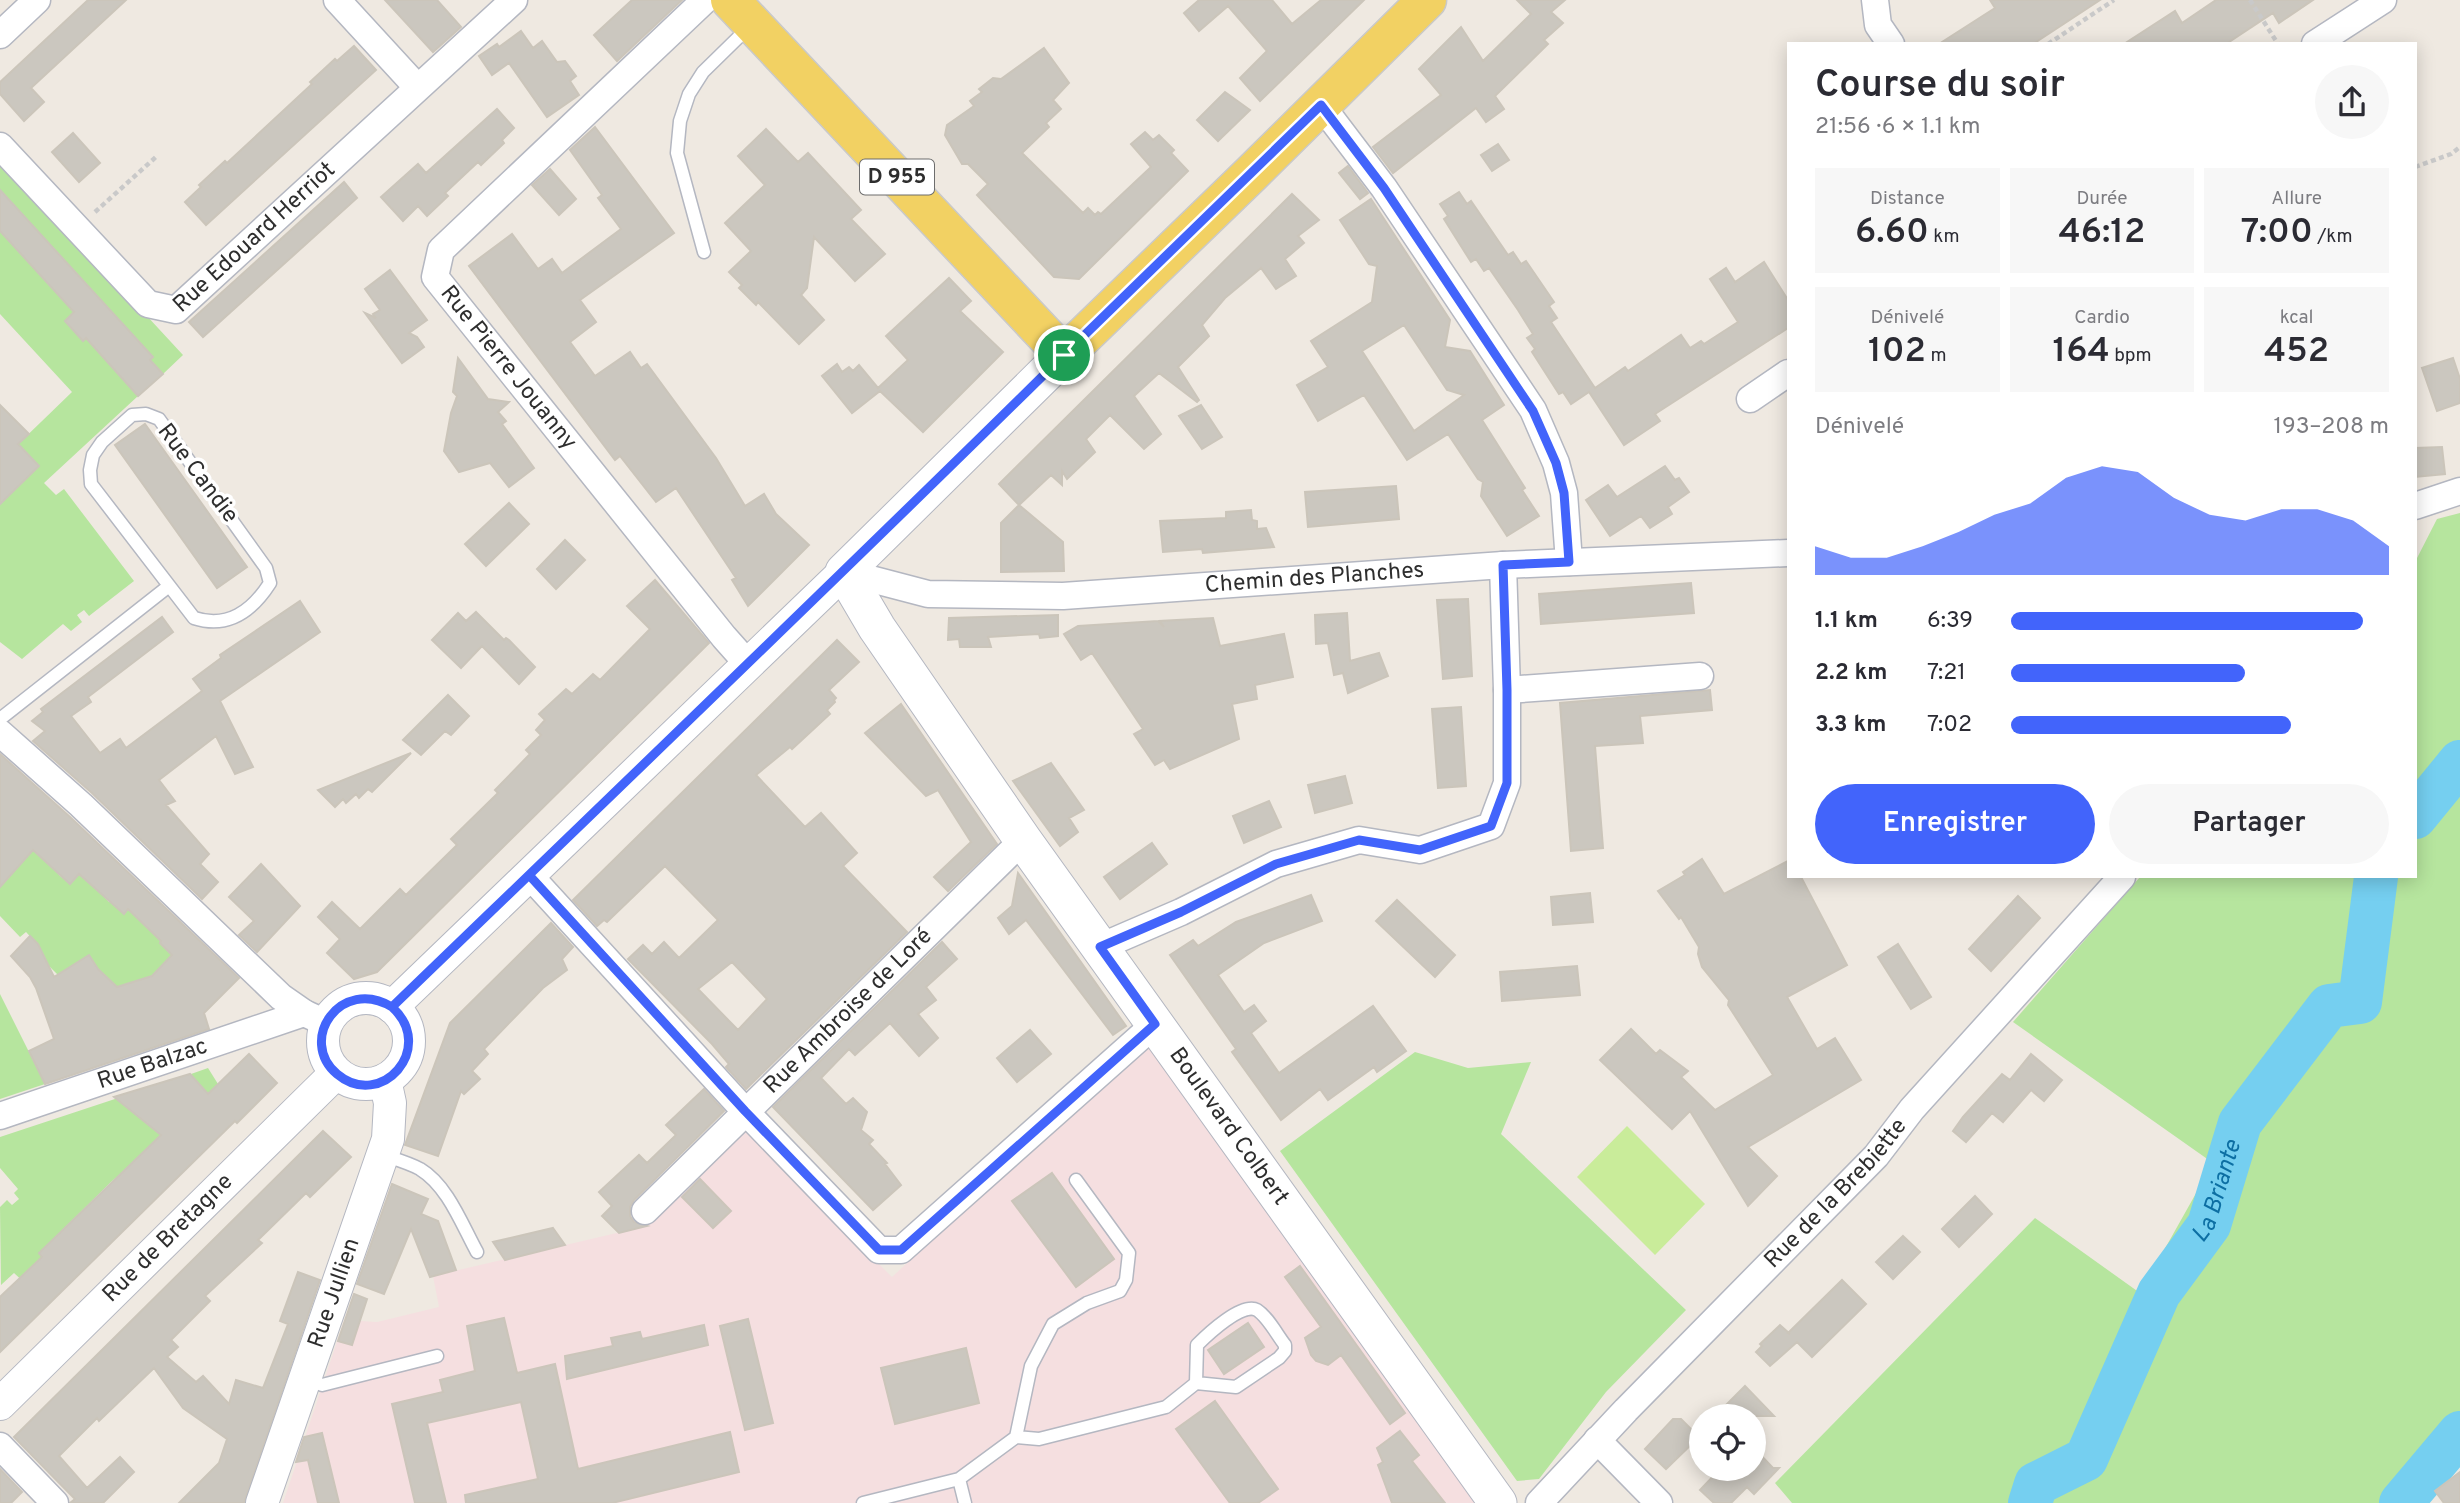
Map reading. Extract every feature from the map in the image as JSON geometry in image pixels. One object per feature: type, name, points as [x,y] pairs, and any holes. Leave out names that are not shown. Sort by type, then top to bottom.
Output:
[{"type":"main road","points":[[844,572],[1427,0]]},
{"type":"main road","name":"D 955","points":[[741,12],[1064,355]]},
{"type":"main road","name":"Boulevard Colbert","points":[[844,572],[877,628],[1023,840],[1498,1503]]},
{"type":"street","points":[[0,34],[37,0]]},
{"type":"street","points":[[337,0],[417,87]]},
{"type":"street","name":"Rue Edouard Herriot","points":[[0,146],[148,304],[176,310],[514,0]]},
{"type":"street","name":"Rue Pierre Jouanny","points":[[705,0],[441,250],[435,277],[748,664]]},
{"type":"street","points":[[1874,0],[1878,25],[1890,42]]},
{"type":"street","points":[[2318,42],[2383,0]]},
{"type":"street","points":[[1321,105],[1384,188],[1533,411],[1556,463],[1564,493],[1569,562]]},
{"type":"street","points":[[1750,399],[1787,374]]},
{"type":"street","points":[[2417,505],[2460,491]]},
{"type":"street","name":"Chemin des Planches","points":[[844,572],[928,594],[1063,596],[1503,565],[1787,553]]},
{"type":"street","points":[[1100,947],[1181,912],[1276,864],[1359,840],[1420,850],[1491,826],[1507,783],[1503,565]]},
{"type":"street","points":[[392,1007],[844,572]]},
{"type":"street","points":[[1507,690],[1700,676]]},
{"type":"street","points":[[0,733],[81,805],[281,997],[315,1018],[323,1037],[324,1053],[335,1073],[354,1083],[375,1084],[385,1080],[404,1062],[409,1045],[407,1027],[399,1012],[377,999],[360,998],[315,1018]]},
{"type":"street","name":"Rue Ambroise de Loré","points":[[645,1211],[1023,840]]},
{"type":"street","points":[[529,875],[745,1111],[879,1250],[901,1250],[1155,1024]]},
{"type":"street","name":"Rue de la Brebiette","points":[[1539,1503],[1597,1440],[1876,1156],[1912,1109],[2121,878]]},
{"type":"street","name":"Rue Balzac","points":[[0,1116],[315,1018]]},
{"type":"street","name":"Rue de Bretagne","points":[[0,1404],[335,1073]]},
{"type":"street","name":"Rue Jullien","points":[[262,1503],[388,1139],[390,1103],[385,1080]]},
{"type":"street","points":[[1597,1440],[1659,1503]]},
{"type":"street","points":[[0,1446],[55,1503]]},
{"type":"lane","points":[[704,252],[677,153],[680,121],[689,94],[741,12]]},
{"type":"lane","name":"Rue Candie","points":[[146,414],[159,418],[266,568],[270,583],[259,600],[229,620],[208,622],[194,618],[169,586],[91,484],[93,455],[102,442],[132,415],[146,414]]},
{"type":"lane","points":[[0,719],[169,586]]},
{"type":"lane","points":[[383,1155],[421,1170],[438,1187],[477,1252]]},
{"type":"lane","points":[[1016,1437],[1031,1366],[1054,1324],[1087,1303],[1120,1291],[1126,1280],[1129,1252],[1076,1180]]},
{"type":"lane","points":[[863,1503],[959,1479],[1016,1437],[1039,1439],[1166,1407],[1196,1383],[1236,1388],[1279,1358],[1285,1345],[1258,1311],[1248,1308],[1237,1312],[1197,1345],[1196,1383]]},
{"type":"lane","points":[[305,1379],[322,1385],[437,1356]]},
{"type":"lane","points":[[959,1479],[965,1503]]},
{"type":"path","points":[[2051,42],[2114,0]]},
{"type":"path","points":[[2250,0],[2277,42]]},
{"type":"path","points":[[2417,166],[2451,154],[2460,147]]},
{"type":"path","points":[[77,229],[157,156]]},
{"type":"shaded area","points":[[1150,1039],[1477,1503],[283,1503],[346,1315],[360,1321],[377,1322],[439,1307],[433,1276],[638,1228],[742,1128],[892,1277]]},
{"type":"green space","points":[[0,157],[183,355],[163,374],[150,360],[152,357],[0,190]]},
{"type":"green space","points":[[0,231],[74,312],[65,321],[83,340],[93,332],[105,359],[138,396],[44,483],[56,495],[64,489],[134,581],[89,616],[84,610],[77,615],[82,622],[71,631],[63,624],[22,659],[0,642],[0,499],[3,501],[39,466],[11,451],[72,392],[0,314]]},
{"type":"green space","points":[[2460,513],[2460,1451],[2417,1503],[1792,1503],[1775,1483],[2035,1218],[2140,1293],[2213,1163],[2013,1022],[2139,878],[2417,878],[2417,558],[2437,519]]},
{"type":"green space","points":[[46,838],[59,875],[70,884],[81,872],[109,902],[124,913],[128,909],[172,955],[177,975],[119,989],[96,967],[89,955],[58,975],[34,951],[39,946],[26,932],[20,937],[0,916],[0,877],[6,880],[26,846],[32,852]]},
{"type":"green space","points":[[0,994],[45,1084],[0,1099]]},
{"type":"green space","points":[[1415,1052],[1468,1068],[1531,1062],[1501,1134],[1686,1310],[1606,1392],[1539,1479],[1517,1481],[1280,1151]]},
{"type":"green space","points":[[208,1068],[218,1084],[205,1097],[195,1087],[191,1074]]},
{"type":"green space","points":[[121,1097],[126,1106],[163,1137],[111,1182],[39,1253],[45,1260],[28,1286],[14,1273],[1,1285],[0,1207],[7,1200],[12,1205],[19,1199],[14,1193],[18,1189],[0,1168],[0,1137]]},
{"type":"green space","points":[[1627,1126],[1705,1204],[1655,1255],[1577,1177]]},
{"type":"building","points":[[88,0],[126,0],[31,88],[44,102],[24,121],[0,94],[0,82]]},
{"type":"building","points":[[385,0],[437,0],[461,27],[433,52]]},
{"type":"building","points":[[632,0],[682,0],[617,61],[594,35]]},
{"type":"building","points":[[1199,0],[1272,0],[1292,24],[1321,0],[1364,0],[1260,101],[1240,78],[1267,51],[1228,6],[1199,31],[1184,13]]},
{"type":"building","points":[[1517,0],[1565,0],[1551,12],[1563,23],[1544,40],[1548,44],[1495,96],[1504,109],[1486,122],[1476,108],[1393,173],[1373,147],[1441,95],[1419,69],[1461,27],[1483,61],[1531,14]]},
{"type":"building","points":[[1990,0],[2100,0],[2036,42],[1942,42],[1995,8]]},
{"type":"building","points":[[2216,0],[2313,0],[2279,23],[2273,13],[2229,42],[2127,42],[2175,11],[2182,23]]},
{"type":"building","points":[[521,31],[533,48],[542,41],[557,62],[565,61],[576,76],[570,81],[579,95],[547,117],[509,63],[492,75],[479,56],[497,44],[499,47]]},
{"type":"building","points":[[354,46],[376,70],[206,225],[185,202],[201,187],[199,185],[225,161],[227,163],[335,59],[337,61]]},
{"type":"building","points":[[1044,48],[1069,83],[1053,100],[1061,109],[1046,123],[1049,127],[1022,153],[1083,213],[1088,208],[1095,215],[1098,212],[1101,214],[1151,167],[1131,144],[1145,132],[1153,140],[1159,135],[1174,150],[1171,153],[1188,171],[1079,279],[1054,277],[977,195],[988,184],[968,164],[962,164],[945,135],[947,125],[974,106],[970,101],[982,92],[979,89],[993,78],[1001,79]]},
{"type":"building","points":[[1225,92],[1250,110],[1218,141],[1197,120]]},
{"type":"building","points":[[497,109],[514,128],[502,140],[504,143],[481,165],[478,162],[445,193],[448,196],[427,216],[418,206],[403,221],[381,197],[418,164],[426,173]]},
{"type":"building","points":[[595,127],[674,233],[580,300],[596,322],[570,342],[595,376],[630,352],[641,368],[647,364],[716,458],[745,506],[764,494],[776,514],[809,545],[748,606],[732,580],[736,578],[676,488],[656,502],[620,456],[615,460],[469,266],[512,234],[538,269],[552,259],[562,273],[621,229],[598,198],[602,195],[570,150]]},
{"type":"building","points":[[766,129],[798,162],[808,153],[861,210],[851,219],[885,254],[855,281],[814,237],[807,288],[801,295],[824,320],[799,344],[758,302],[756,305],[739,288],[742,285],[729,272],[751,251],[725,223],[765,185],[738,156]]},
{"type":"building","points":[[73,133],[100,163],[79,182],[52,152]]},
{"type":"building","points":[[1498,144],[1509,160],[1492,171],[1481,155]]},
{"type":"building","points":[[1348,166],[1368,193],[1360,199],[1339,173]]},
{"type":"building","points":[[550,169],[576,199],[559,215],[532,185]]},
{"type":"building","points":[[344,182],[357,198],[203,337],[189,322]]},
{"type":"building","points":[[0,190],[153,357],[150,360],[163,374],[138,396],[86,338],[83,341],[65,321],[74,312],[0,231]]},
{"type":"building","points":[[1459,192],[1467,204],[1471,201],[1508,255],[1513,252],[1521,264],[1526,261],[1554,302],[1549,306],[1557,318],[1551,322],[1595,388],[1625,367],[1628,371],[1681,335],[1690,348],[1701,341],[1704,344],[1738,322],[1710,279],[1726,268],[1735,282],[1764,262],[1787,298],[1787,329],[1655,414],[1660,421],[1624,445],[1589,392],[1571,404],[1563,392],[1559,394],[1532,352],[1535,349],[1527,338],[1533,334],[1518,310],[1489,268],[1484,271],[1476,259],[1471,262],[1444,219],[1448,216],[1440,204]]},
{"type":"building","points":[[1292,194],[1319,220],[1298,236],[1304,243],[1285,259],[1296,276],[1276,289],[1261,268],[1225,298],[1202,325],[1209,336],[1178,367],[1199,400],[1197,402],[1159,373],[1134,396],[1161,434],[1144,449],[1110,415],[1086,439],[1095,452],[1067,479],[1062,471],[1062,485],[1051,475],[1019,505],[999,484]]},
{"type":"building","points":[[1371,199],[1450,320],[1445,347],[1470,351],[1504,405],[1482,420],[1525,488],[1522,490],[1539,516],[1507,536],[1481,496],[1483,482],[1478,479],[1448,434],[1407,460],[1364,395],[1318,421],[1297,385],[1328,367],[1311,341],[1372,302],[1377,266],[1369,264],[1340,220]],"holes":[[[1404,325],[1447,390],[1464,395],[1414,431],[1362,351]]]},
{"type":"building","points":[[390,270],[427,320],[409,333],[417,337],[424,347],[402,363],[365,313],[376,318],[373,314],[380,310],[365,289]]},
{"type":"building","points":[[949,278],[971,301],[960,311],[1003,352],[923,432],[880,391],[852,413],[822,376],[837,364],[842,372],[849,367],[853,371],[859,365],[878,388],[908,360],[886,336]]},
{"type":"building","points":[[458,358],[488,399],[509,402],[498,412],[506,421],[502,424],[534,468],[509,487],[490,463],[459,472],[444,451],[457,396],[453,392]]},
{"type":"building","points":[[2453,358],[2460,379],[2460,403],[2437,411],[2422,368]]},
{"type":"building","points":[[0,405],[29,434],[18,444],[39,466],[0,504]]},
{"type":"building","points":[[1201,405],[1222,437],[1202,449],[1179,416]]},
{"type":"building","points":[[145,424],[247,567],[217,588],[115,445]]},
{"type":"building","points":[[2442,447],[2445,474],[2417,477],[2417,448]]},
{"type":"building","points":[[1665,466],[1675,480],[1679,478],[1689,492],[1668,507],[1672,514],[1650,528],[1641,516],[1610,536],[1586,500],[1608,485],[1617,497]]},
{"type":"building","points":[[1396,486],[1399,519],[1308,527],[1305,492]]},
{"type":"building","points":[[509,503],[529,524],[486,566],[465,544]]},
{"type":"building","points":[[1019,505],[1063,542],[1064,571],[1001,572],[1001,523]]},
{"type":"building","points":[[1251,510],[1252,520],[1257,521],[1257,529],[1266,528],[1274,547],[1203,553],[1202,549],[1163,552],[1160,521],[1226,518],[1226,512]]},
{"type":"building","points":[[565,540],[585,560],[556,589],[537,569]]},
{"type":"building","points":[[655,580],[709,643],[377,972],[354,979],[327,953],[340,939],[318,917],[332,902],[360,929],[400,889],[406,895],[457,845],[451,839],[498,793],[495,790],[530,754],[526,750],[541,735],[536,730],[545,720],[539,714],[566,689],[572,694],[593,674],[600,680],[650,629],[627,606]]},
{"type":"building","points":[[1691,583],[1694,613],[1541,624],[1539,594]]},
{"type":"building","points":[[1468,599],[1472,676],[1443,679],[1437,600]]},
{"type":"building","points":[[300,601],[320,632],[220,701],[253,767],[235,774],[216,736],[159,780],[175,801],[166,805],[209,854],[200,864],[218,882],[202,899],[92,793],[33,741],[45,731],[32,721],[43,712],[41,709],[162,617],[173,632],[88,697],[91,702],[71,716],[100,753],[120,739],[126,748],[202,691],[193,679],[221,658],[220,655]]},
{"type":"building","points":[[476,612],[535,667],[519,684],[482,646],[461,668],[432,640],[458,613],[466,621]]},
{"type":"building","points":[[1347,613],[1350,661],[1379,653],[1388,676],[1348,693],[1343,673],[1334,675],[1328,643],[1316,644],[1315,615]]},
{"type":"building","points":[[1058,615],[1058,636],[1040,638],[1039,634],[988,637],[991,647],[960,647],[959,639],[948,640],[949,618]]},
{"type":"building","points":[[1213,618],[1220,646],[1284,634],[1293,677],[1255,685],[1257,699],[1232,704],[1239,739],[1170,769],[1164,760],[1155,765],[1134,734],[1143,729],[1092,653],[1081,660],[1064,634],[1078,626],[1158,621],[1164,627],[1160,621]]},
{"type":"building","points":[[837,640],[859,662],[829,690],[836,698],[827,710],[830,714],[792,749],[790,747],[756,775],[805,827],[821,813],[857,853],[843,866],[907,932],[746,1089],[726,1067],[729,1064],[712,1044],[628,959],[643,945],[652,954],[664,942],[679,958],[718,920],[665,866],[607,922],[604,920],[597,926],[573,900]],"holes":[[[732,962],[767,999],[738,1030],[698,989]]]},
{"type":"building","points":[[1710,690],[1712,710],[1640,716],[1643,743],[1595,746],[1603,848],[1571,851],[1560,703]]},
{"type":"building","points":[[448,695],[469,716],[451,735],[445,731],[421,755],[403,740]]},
{"type":"building","points":[[901,704],[997,844],[948,891],[934,877],[971,842],[938,790],[926,796],[865,733]]},
{"type":"building","points":[[1461,707],[1466,786],[1438,788],[1432,709]]},
{"type":"building","points":[[411,753],[372,792],[368,789],[359,798],[356,794],[346,803],[343,799],[335,807],[318,790]]},
{"type":"building","points":[[0,754],[239,978],[204,1013],[209,1029],[45,1084],[29,1051],[54,1039],[36,988],[11,956],[30,936],[38,944],[54,977],[89,955],[98,969],[117,987],[152,976],[172,955],[128,909],[124,914],[79,874],[70,884],[33,850],[0,887]]},
{"type":"building","points":[[1051,763],[1084,810],[1069,818],[1078,832],[1060,846],[1013,781]]},
{"type":"building","points":[[1345,776],[1352,803],[1315,813],[1308,785]]},
{"type":"building","points":[[1269,801],[1281,827],[1244,843],[1233,816]]},
{"type":"building","points":[[1152,843],[1167,864],[1120,899],[1104,877]]},
{"type":"building","points":[[1702,859],[1724,894],[1787,862],[1787,878],[1802,878],[1847,965],[1787,997],[1817,1049],[1835,1038],[1861,1080],[1748,1147],[1777,1176],[1748,1206],[1690,1111],[1672,1129],[1600,1060],[1631,1029],[1656,1054],[1660,1050],[1688,1071],[1681,1077],[1715,1110],[1773,1075],[1728,1005],[1729,1000],[1702,967],[1699,947],[1681,917],[1679,919],[1658,891],[1685,875],[1683,872]]},
{"type":"building","points":[[261,864],[300,906],[257,952],[239,935],[254,921],[229,897]]},
{"type":"building","points":[[1018,873],[1126,1026],[1113,1035],[1026,920],[1009,934],[998,918],[1012,906]]},
{"type":"building","points":[[1590,893],[1593,922],[1553,925],[1551,897]]},
{"type":"building","points":[[1311,895],[1322,921],[1264,943],[1218,975],[1244,1012],[1254,1005],[1266,1021],[1251,1033],[1279,1073],[1373,1006],[1406,1051],[1377,1072],[1374,1067],[1328,1100],[1320,1089],[1281,1120],[1232,1052],[1236,1049],[1170,955],[1193,940],[1198,946],[1236,922]]},
{"type":"building","points":[[2018,896],[2040,918],[1991,971],[1969,949]]},
{"type":"building","points":[[1397,900],[1455,955],[1435,977],[1376,921]]},
{"type":"building","points":[[551,923],[573,947],[562,959],[567,970],[543,988],[484,1049],[488,1054],[472,1071],[480,1079],[464,1094],[461,1091],[438,1156],[405,1145],[450,1023]]},
{"type":"building","points":[[942,942],[957,959],[926,987],[936,1000],[918,1014],[938,1038],[919,1056],[890,1023],[855,1055],[849,1049],[821,1078],[846,1104],[853,1098],[867,1112],[861,1130],[873,1140],[869,1144],[887,1163],[885,1164],[901,1185],[873,1210],[773,1107]]},
{"type":"building","points":[[1898,944],[1931,997],[1911,1009],[1878,957]]},
{"type":"building","points":[[1577,966],[1580,995],[1502,1001],[1500,972]]},
{"type":"building","points":[[1030,1030],[1051,1054],[1017,1082],[997,1058]]},
{"type":"building","points":[[249,1054],[277,1083],[0,1352],[0,1297],[42,1257],[39,1253],[161,1135],[114,1097],[190,1074],[208,1094]]},
{"type":"building","points":[[2031,1054],[2062,1080],[2044,1101],[2031,1090],[2003,1122],[1992,1113],[1966,1142],[1953,1131],[2002,1074],[2010,1080]]},
{"type":"building","points":[[704,1089],[724,1111],[634,1200],[630,1207],[630,1216],[634,1222],[647,1226],[619,1233],[602,1216],[612,1206],[599,1192],[639,1155],[647,1163],[676,1135],[666,1125]]},
{"type":"building","points":[[323,1131],[351,1157],[310,1197],[306,1193],[258,1240],[262,1243],[205,1296],[210,1301],[171,1340],[178,1347],[167,1357],[196,1382],[203,1376],[229,1404],[236,1380],[263,1388],[288,1324],[280,1321],[298,1272],[320,1280],[244,1503],[179,1503],[219,1463],[227,1439],[183,1408],[154,1368],[59,1456],[87,1488],[120,1457],[134,1472],[103,1503],[70,1503],[75,1499],[14,1437]]},
{"type":"building","points":[[1052,1173],[1114,1259],[1076,1287],[1012,1201]]},
{"type":"building","points":[[700,1179],[731,1211],[713,1228],[682,1197]]},
{"type":"building","points":[[392,1184],[428,1199],[421,1214],[438,1221],[456,1270],[430,1277],[411,1229],[384,1294],[357,1284]]},
{"type":"building","points":[[1975,1196],[1992,1214],[1959,1247],[1942,1229]]},
{"type":"building","points":[[553,1228],[565,1245],[505,1260],[493,1242]]},
{"type":"building","points":[[1903,1236],[1920,1252],[1893,1279],[1876,1262]]},
{"type":"building","points":[[1300,1266],[1405,1413],[1390,1424],[1341,1355],[1328,1365],[1316,1361],[1311,1355],[1305,1338],[1321,1327],[1285,1277]]},
{"type":"building","points":[[1842,1280],[1866,1304],[1812,1357],[1797,1342],[1770,1366],[1756,1352],[1762,1346],[1760,1344],[1780,1325],[1788,1333]]},
{"type":"building","points":[[354,1294],[367,1299],[352,1345],[338,1341]]},
{"type":"building","points":[[504,1318],[517,1373],[555,1364],[578,1469],[730,1432],[739,1472],[612,1503],[466,1503],[465,1495],[538,1479],[521,1402],[427,1423],[446,1503],[415,1503],[392,1404],[443,1392],[440,1380],[475,1371],[467,1326]]},
{"type":"building","points":[[748,1319],[773,1423],[745,1430],[720,1326]]},
{"type":"building","points":[[1248,1323],[1264,1347],[1224,1374],[1208,1350]]},
{"type":"building","points":[[704,1325],[708,1345],[567,1379],[565,1356],[613,1346],[611,1338],[640,1332],[642,1339]]},
{"type":"building","points":[[966,1348],[979,1403],[895,1424],[881,1368]]},
{"type":"building","points":[[1745,1386],[1762,1404],[1727,1404]]},
{"type":"building","points":[[1215,1401],[1278,1489],[1258,1503],[1230,1503],[1176,1429]]},
{"type":"building","points":[[1766,1408],[1774,1416],[1766,1416]]},
{"type":"building","points":[[1673,1419],[1681,1419],[1689,1427],[1689,1447],[1666,1469],[1645,1449]]},
{"type":"building","points":[[1400,1431],[1419,1455],[1412,1461],[1445,1503],[1392,1503],[1378,1465],[1383,1462],[1377,1448]]},
{"type":"building","points":[[322,1433],[339,1503],[318,1503],[308,1460],[296,1462],[304,1437]]},
{"type":"building","points":[[1766,1461],[1773,1468],[1779,1468],[1754,1494],[1747,1487],[1731,1503],[1714,1503],[1700,1490],[1709,1481],[1766,1481]]},
{"type":"building","points":[[0,1469],[22,1492],[11,1503],[0,1503]]},
{"type":"building","points":[[2460,1472],[2460,1503],[2444,1503],[2435,1491]]},
{"type":"waterway","name":"La Briante","points":[[2417,815],[2460,762]]},
{"type":"waterway","name":"La Briante","points":[[2030,1503],[2036,1484],[2086,1459],[2159,1293],[2209,1225],[2240,1123],[2329,1006],[2360,1002],[2376,878]]},
{"type":"waterway","points":[[2401,1503],[2460,1433]]},
{"type":"route","points":[[1064,355],[844,572],[529,875],[392,1007],[404,1020],[409,1037],[408,1054],[393,1075],[375,1084],[364,1084],[354,1083],[335,1073],[324,1053],[323,1045],[326,1023],[331,1015],[344,1004],[360,998],[377,999],[392,1007],[428,972],[529,875],[745,1111],[879,1250],[901,1250],[1155,1024],[1100,947],[1181,912],[1276,864],[1359,840],[1420,850],[1491,826],[1507,783],[1503,565],[1569,562],[1564,493],[1556,463],[1533,411],[1384,188],[1321,105],[1064,355]]}]
